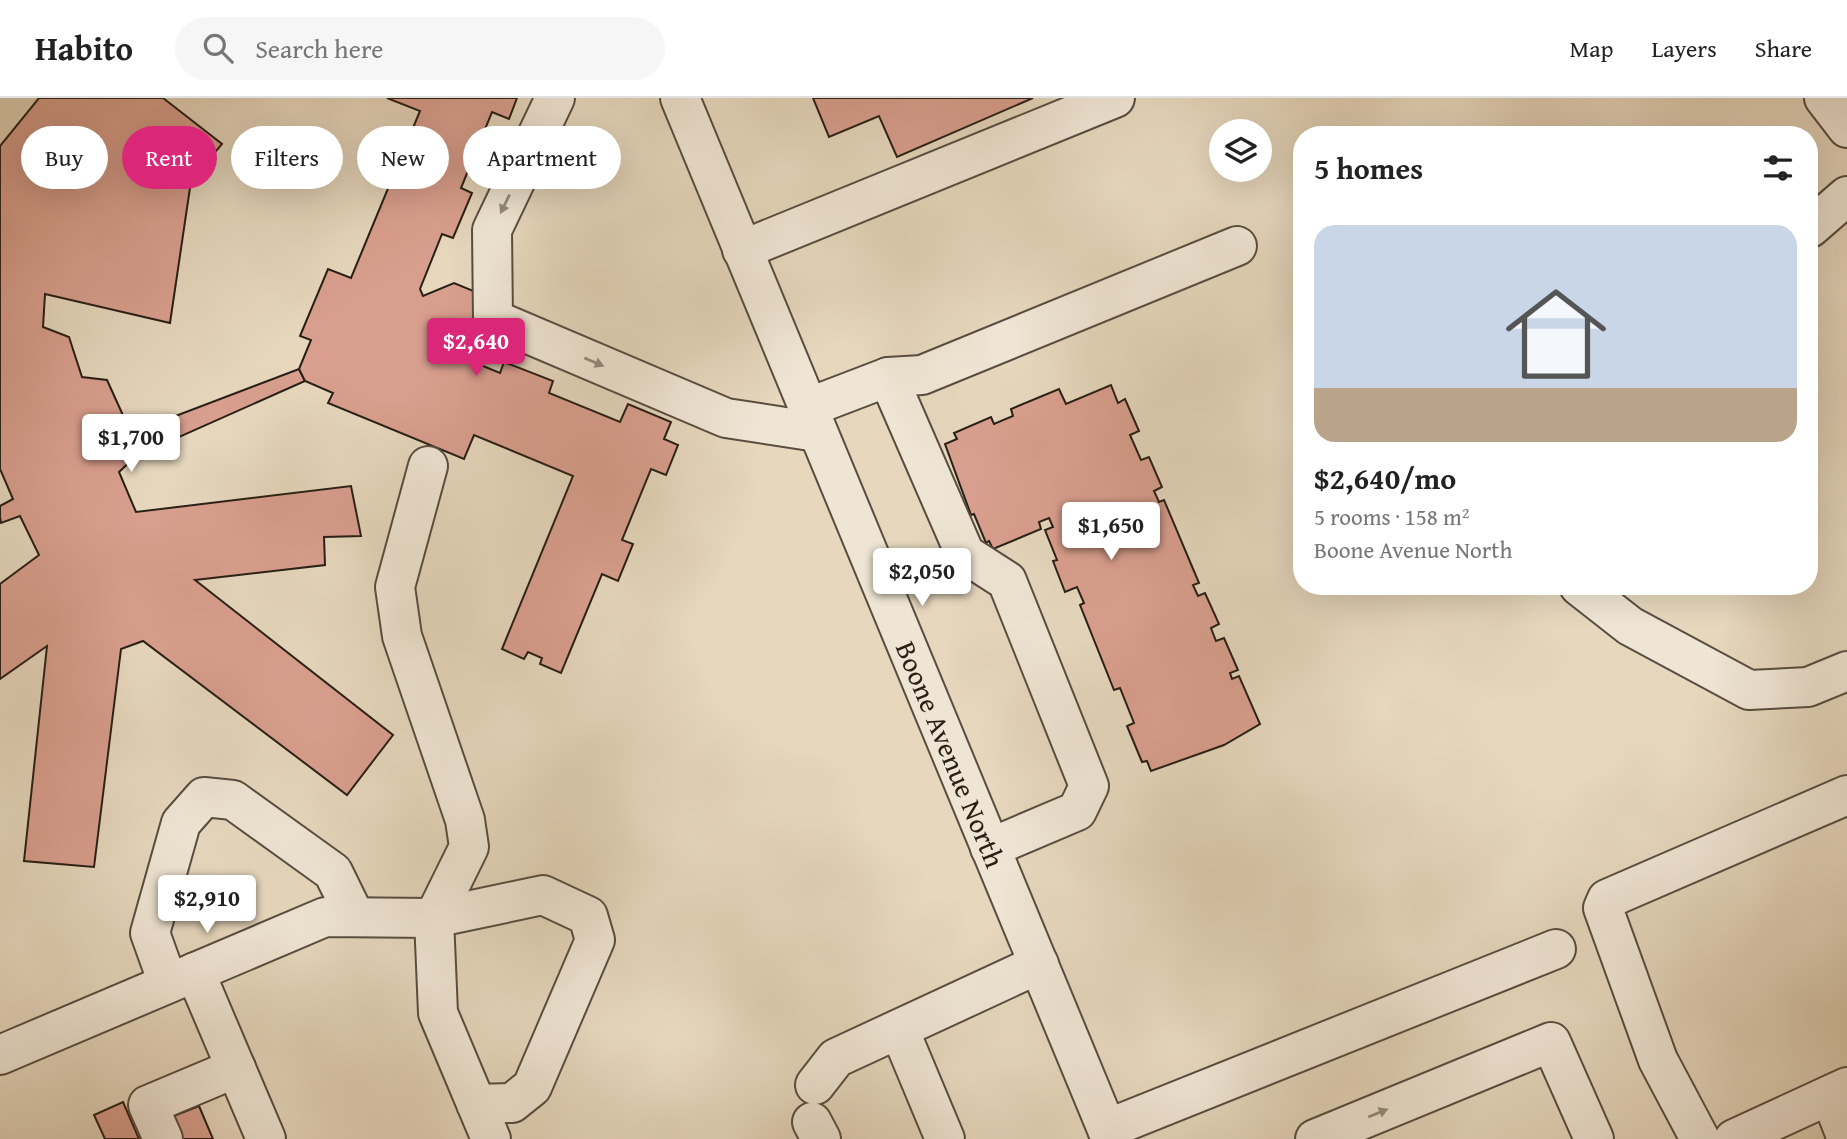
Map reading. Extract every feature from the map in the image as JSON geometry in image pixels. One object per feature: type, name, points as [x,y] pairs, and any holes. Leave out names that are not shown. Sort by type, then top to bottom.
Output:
[{"type":"street","points":[[555,98],[492,230],[493,318],[726,418],[812,420],[888,377],[922,375],[1237,246]]},
{"type":"street","name":"Boone Avenue North","points":[[680,98],[1109,1134]]},
{"type":"street","points":[[742,250],[1115,98]]},
{"type":"street","points":[[1824,98],[1847,128]]},
{"type":"street","points":[[1818,221],[1847,196]]},
{"type":"street","points":[[888,377],[965,554],[1007,581],[1089,786],[1077,811],[990,848]]},
{"type":"street","points":[[428,466],[395,587],[402,636],[465,820],[469,847],[434,918],[438,1013],[491,1139]]},
{"type":"street","points":[[1590,595],[1630,626],[1749,690],[1808,687],[1847,671]]},
{"type":"street","points":[[1700,1139],[1658,1060],[1603,908],[1607,899],[1847,795]]},
{"type":"street","points":[[266,1139],[236,1068],[182,978],[150,933],[181,822],[204,797],[233,800],[333,872],[355,917]]},
{"type":"street","points":[[0,1055],[325,917],[434,918],[543,895],[588,915],[595,940],[532,1087],[512,1102],[477,1104]]},
{"type":"street","points":[[1109,1134],[1556,949]]},
{"type":"street","points":[[816,1115],[836,1058],[1039,964]]},
{"type":"street","points":[[899,1029],[945,1139]]},
{"type":"street","points":[[1314,1139],[1551,1042],[1594,1139]]},
{"type":"street","points":[[163,1139],[148,1105],[236,1068]]},
{"type":"street","points":[[1734,1139],[1839,1091],[1847,1139]]},
{"type":"building","points":[[39,98],[163,98],[199,126],[122,126],[122,189],[190,189],[170,323],[45,294],[43,327],[69,337],[82,377],[107,380],[131,433],[299,369],[305,381],[136,456],[119,472],[136,512],[351,486],[361,536],[324,537],[325,565],[195,580],[393,735],[347,795],[143,641],[121,649],[94,867],[24,861],[47,646],[0,679],[0,584],[39,555],[20,516],[1,523],[0,517],[0,506],[13,499],[0,469],[0,146]]},
{"type":"building","points":[[387,98],[517,98],[509,119],[492,112],[486,126],[463,126],[461,188],[472,193],[453,238],[442,234],[420,289],[423,296],[454,283],[488,297],[473,332],[443,344],[446,351],[500,373],[504,362],[553,381],[549,393],[620,422],[628,404],[671,422],[664,439],[678,445],[666,475],[651,469],[622,540],[633,544],[618,581],[602,574],[561,673],[540,664],[542,658],[528,652],[524,659],[502,649],[573,476],[474,435],[464,459],[328,403],[333,393],[305,381],[299,369],[311,340],[300,336],[328,269],[351,278],[388,189],[449,189],[449,126],[414,126],[420,111]]},
{"type":"building","points":[[813,98],[1033,98],[897,157],[879,116],[829,137]]},
{"type":"building","points":[[1111,385],[1118,403],[1125,399],[1139,431],[1130,435],[1141,460],[1149,457],[1162,487],[1154,491],[1159,502],[1164,500],[1199,583],[1193,585],[1198,596],[1205,593],[1219,624],[1211,628],[1216,641],[1224,638],[1238,670],[1230,673],[1232,679],[1239,676],[1260,724],[1224,745],[1151,771],[1147,761],[1142,762],[1127,726],[1134,723],[1120,688],[1114,690],[1080,605],[1084,603],[1077,587],[1065,592],[1053,561],[1057,560],[1045,530],[1053,527],[1049,518],[1039,522],[1041,529],[993,549],[989,541],[986,543],[974,514],[971,515],[945,444],[957,439],[954,433],[991,417],[994,424],[1013,416],[1011,409],[1059,389],[1066,404]]},
{"type":"building","points":[[123,1102],[139,1139],[105,1139],[94,1115]]},
{"type":"building","points":[[199,1106],[213,1139],[180,1139],[171,1117]]}]
